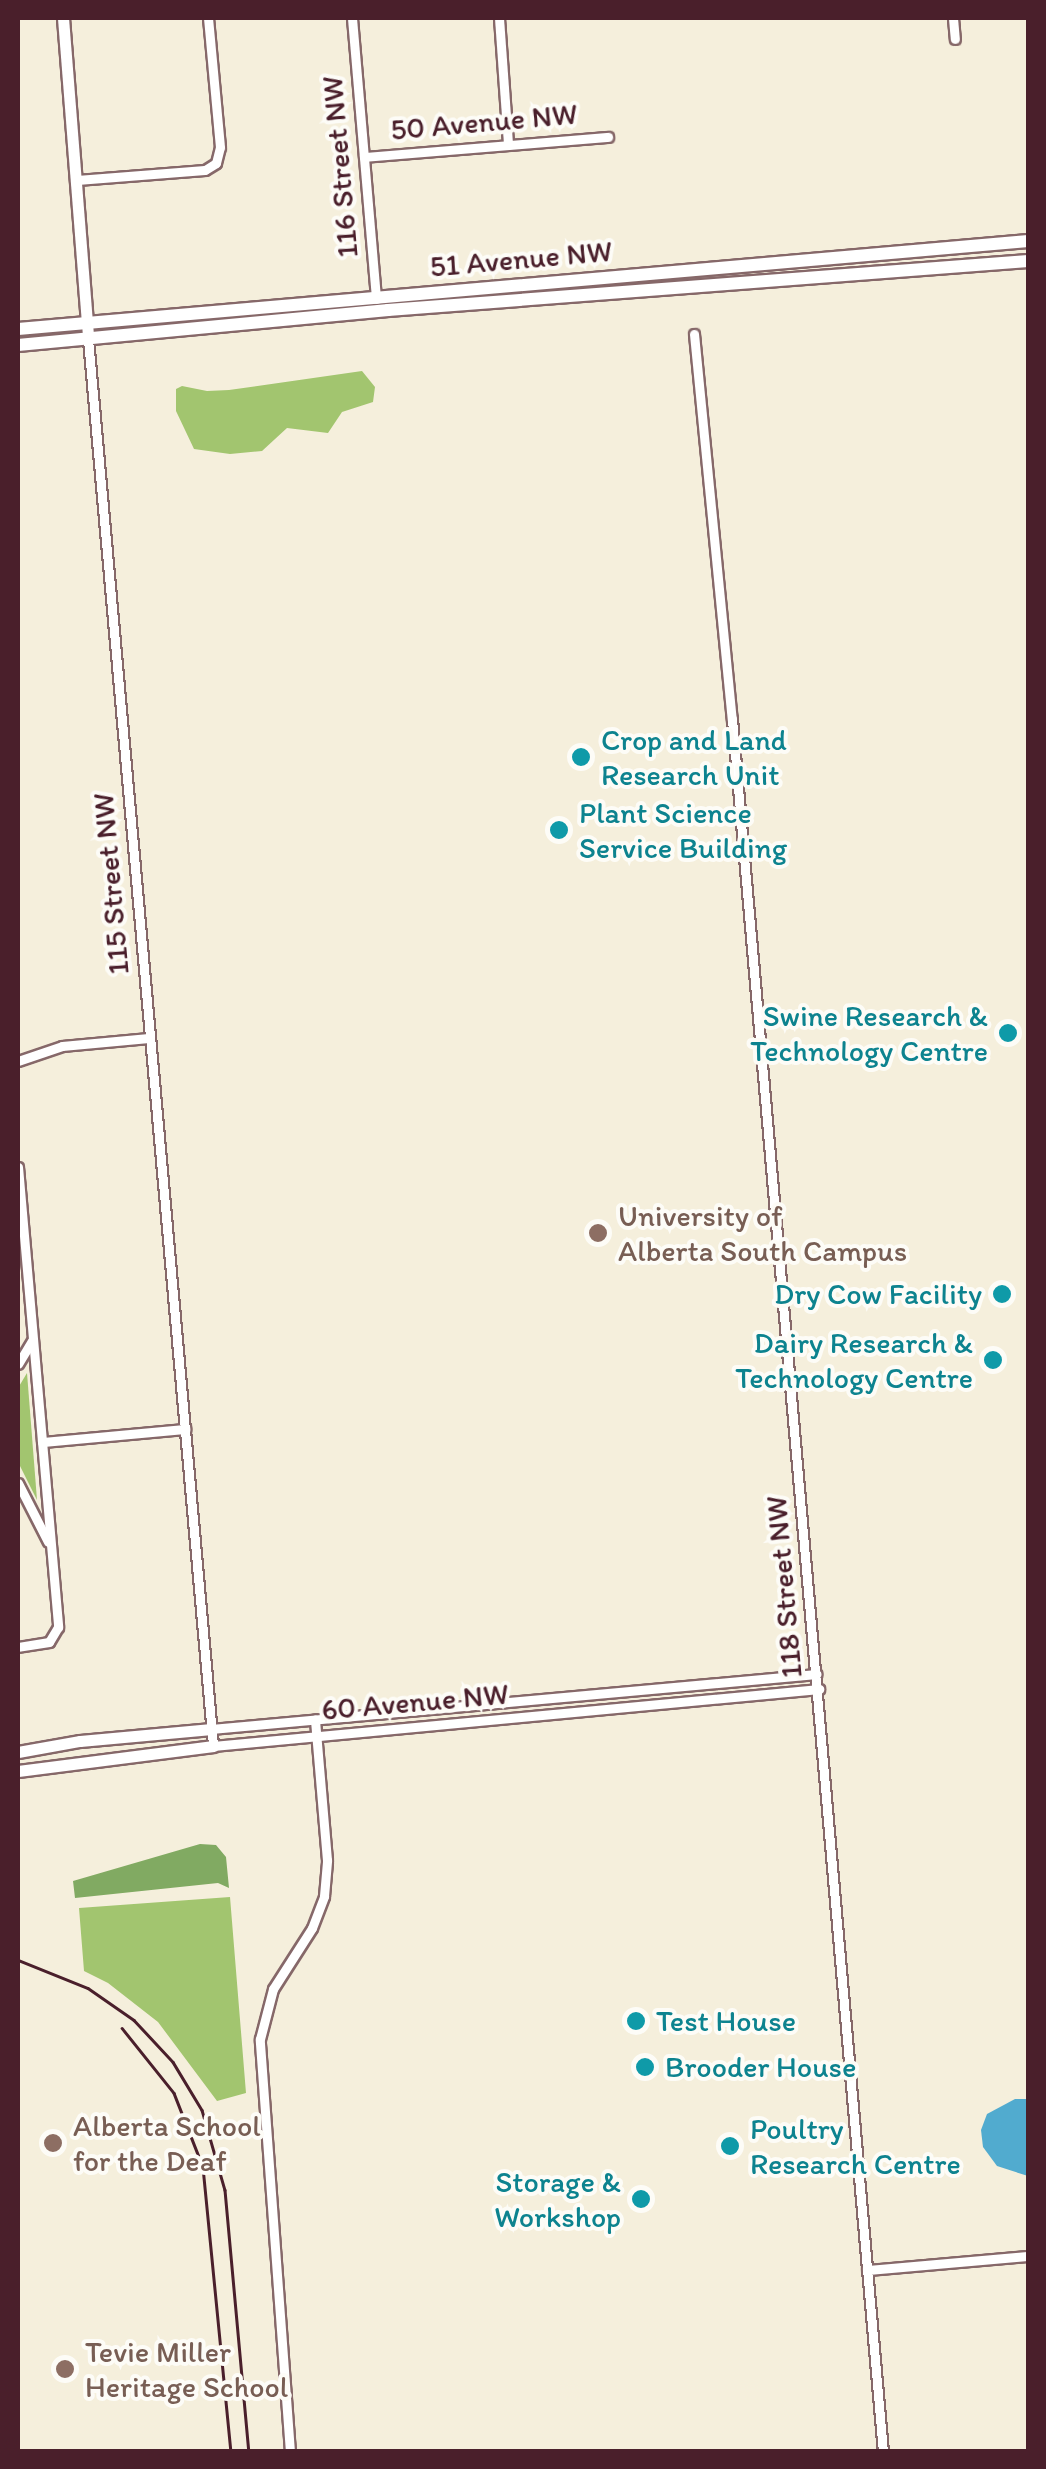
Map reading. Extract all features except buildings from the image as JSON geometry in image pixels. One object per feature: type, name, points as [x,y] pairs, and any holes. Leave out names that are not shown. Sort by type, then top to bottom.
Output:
[{"type":"main road","name":"51 Avenue NW","points":[[18,328],[1028,242]]},
{"type":"main road","name":"51 Avenue NW","points":[[18,345],[377,312],[1028,261]]},
{"type":"street","name":"115 Street NW","points":[[63,18],[212,1746]]},
{"type":"street","points":[[77,180],[205,170],[216,163],[220,147],[208,18]]},
{"type":"street","name":"116 Street NW","points":[[352,18],[377,312]]},
{"type":"street","points":[[499,18],[508,145]]},
{"type":"street","points":[[953,18],[955,39]]},
{"type":"street","name":"50 Avenue NW","points":[[364,157],[608,137]]},
{"type":"street","name":"118 Street NW","points":[[694,334],[819,1690],[883,2452]]},
{"type":"street","points":[[18,1061],[62,1046],[149,1038]]},
{"type":"street","points":[[18,1167],[58,1626],[54,1638],[43,1645],[18,1648]]},
{"type":"street","points":[[18,1364],[32,1340]]},
{"type":"street","points":[[42,1442],[185,1429]]},
{"type":"street","points":[[18,1483],[52,1548]]},
{"type":"street","name":"60 Avenue NW","points":[[18,1752],[80,1741],[817,1674]]},
{"type":"street","name":"60 Avenue NW","points":[[18,1771],[212,1746],[819,1690]]},
{"type":"street","points":[[290,2452],[260,2039],[273,1989],[312,1928],[324,1896],[327,1860],[315,1720]]},
{"type":"street","points":[[867,2270],[1028,2256]]},
{"type":"green space","points":[[362,371],[375,387],[373,402],[342,412],[328,433],[287,428],[262,451],[230,454],[194,449],[176,411],[176,389],[182,386],[229,390]]},
{"type":"green space","points":[[27,1373],[37,1500],[18,1462],[18,1388]]},
{"type":"green space","points":[[200,1844],[216,1845],[226,1857],[229,1888],[218,1883],[75,1898],[73,1881]]},
{"type":"green space","points":[[230,1897],[246,2093],[217,2101],[158,2022],[108,1983],[84,1971],[79,1908]]},
{"type":"water","points":[[1015,2099],[1028,2099],[1028,2176],[997,2166],[983,2147],[981,2130],[987,2114]]},
{"type":"tram line","points":[[18,1960],[88,1988],[134,2020],[173,2062],[202,2110],[225,2190],[249,2452]]},
{"type":"tram line","points":[[122,2028],[174,2093],[203,2167],[231,2452]]},
{"type":"place","name":"Crop and Land Research Unit","points":[[581,757]]},
{"type":"place","name":"Plant Science Service Building","points":[[559,830]]},
{"type":"place","name":"Swine Research & Technology Centre","points":[[1008,1033]]},
{"type":"place","name":"University of Alberta South Campus","points":[[598,1233]]},
{"type":"place","name":"Dry Cow Facility","points":[[1002,1294]]},
{"type":"place","name":"Dairy Research & Technology Centre","points":[[993,1360]]},
{"type":"place","name":"Test House","points":[[636,2021]]},
{"type":"place","name":"Brooder House","points":[[645,2067]]},
{"type":"place","name":"Alberta School for the Deaf","points":[[53,2143]]},
{"type":"place","name":"Poultry Research Centre","points":[[730,2146]]},
{"type":"place","name":"Storage & Workshop","points":[[641,2199]]},
{"type":"place","name":"Tevie Miller Heritage School","points":[[65,2369]]}]
